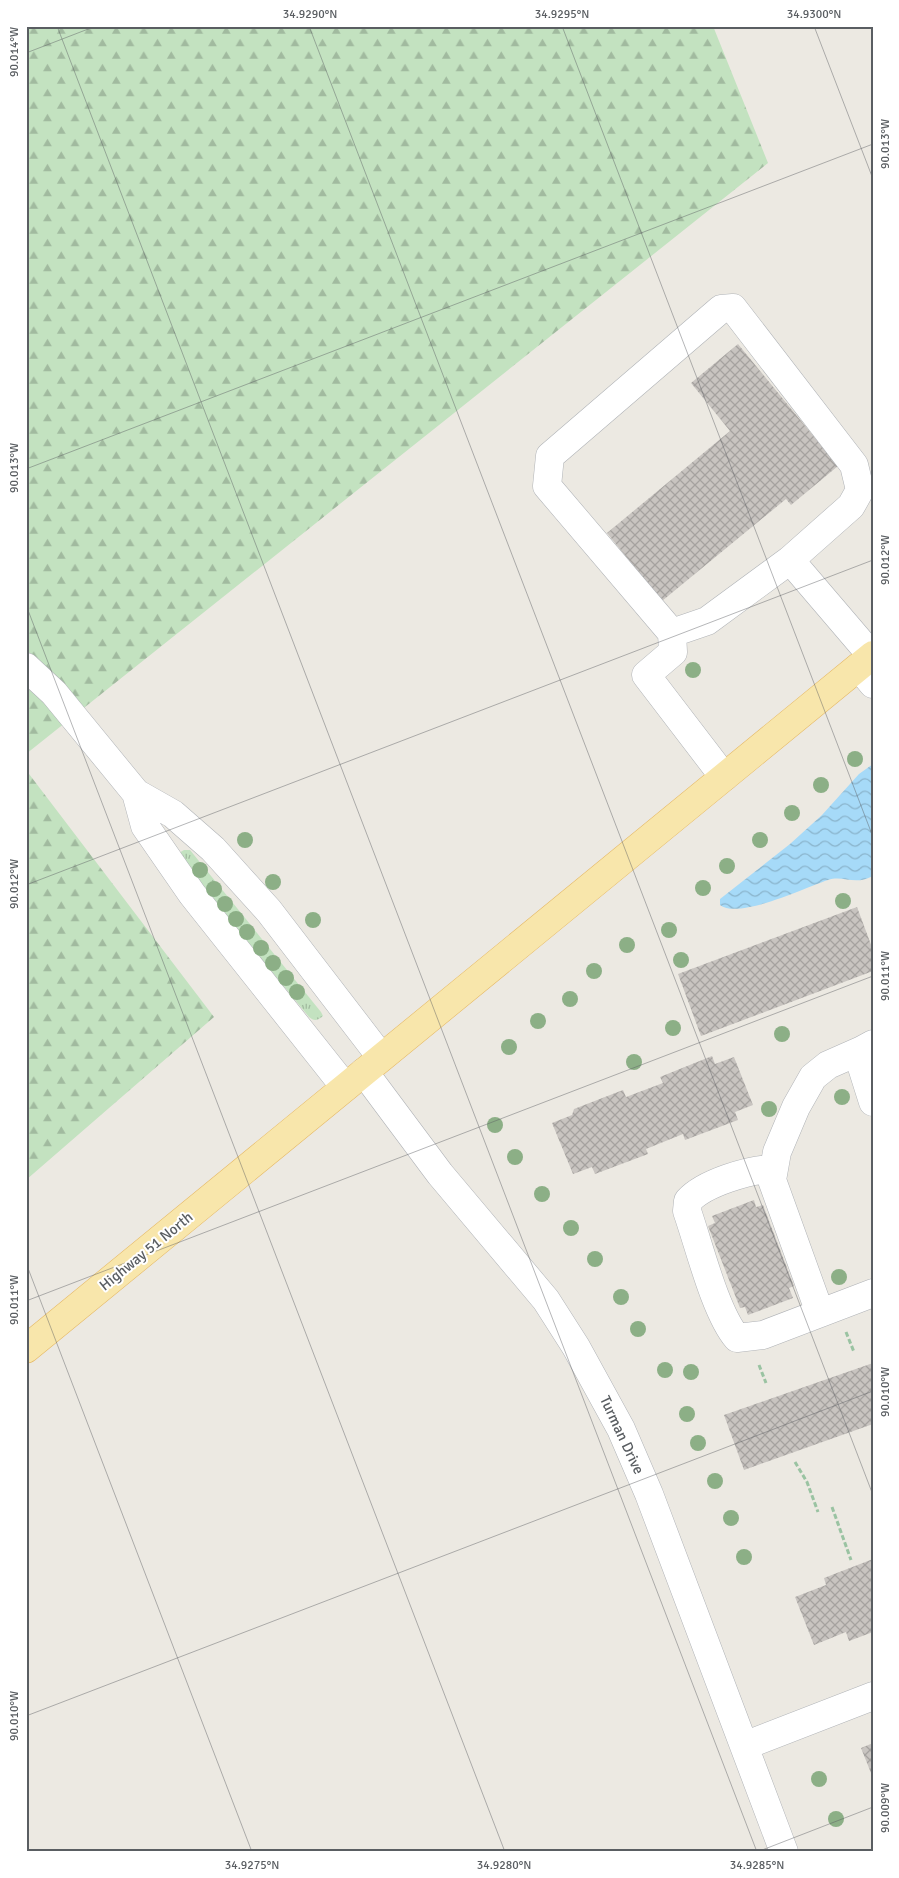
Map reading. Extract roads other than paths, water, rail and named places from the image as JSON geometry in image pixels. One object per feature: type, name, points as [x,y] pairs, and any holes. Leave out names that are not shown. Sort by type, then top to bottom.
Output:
[{"type":"main road","name":"Highway 51 North","points":[[26,1349],[724,777],[869,666]]},
{"type":"street","points":[[672,633],[707,621],[790,560],[851,506],[860,490],[854,465],[733,308],[721,309],[550,456],[547,486],[672,633],[673,652],[646,675],[724,777]]},
{"type":"street","points":[[790,560],[869,666]]},
{"type":"street","points":[[26,667],[54,693],[136,793],[173,814],[213,849],[269,911],[363,1072]]},
{"type":"street","points":[[136,793],[145,826],[192,894],[363,1072]]},
{"type":"street","points":[[867,1047],[861,1064],[873,1102]]},
{"type":"street","points":[[820,1313],[772,1180],[778,1152],[796,1106],[813,1077],[828,1065],[867,1047]]},
{"type":"street","name":"Turman Drive","points":[[363,1072],[440,1174],[546,1300],[588,1369],[621,1429],[649,1494],[784,1852]]},
{"type":"street","points":[[774,1169],[753,1171],[702,1189],[688,1201],[687,1211],[722,1313],[737,1338],[749,1339],[763,1335],[873,1293]]},
{"type":"street","points":[[744,1746],[873,1696]]},
{"type":"water","points":[[873,764],[873,876],[860,880],[828,880],[757,906],[729,909],[720,905],[720,899],[790,844],[822,815],[859,774]]}]
